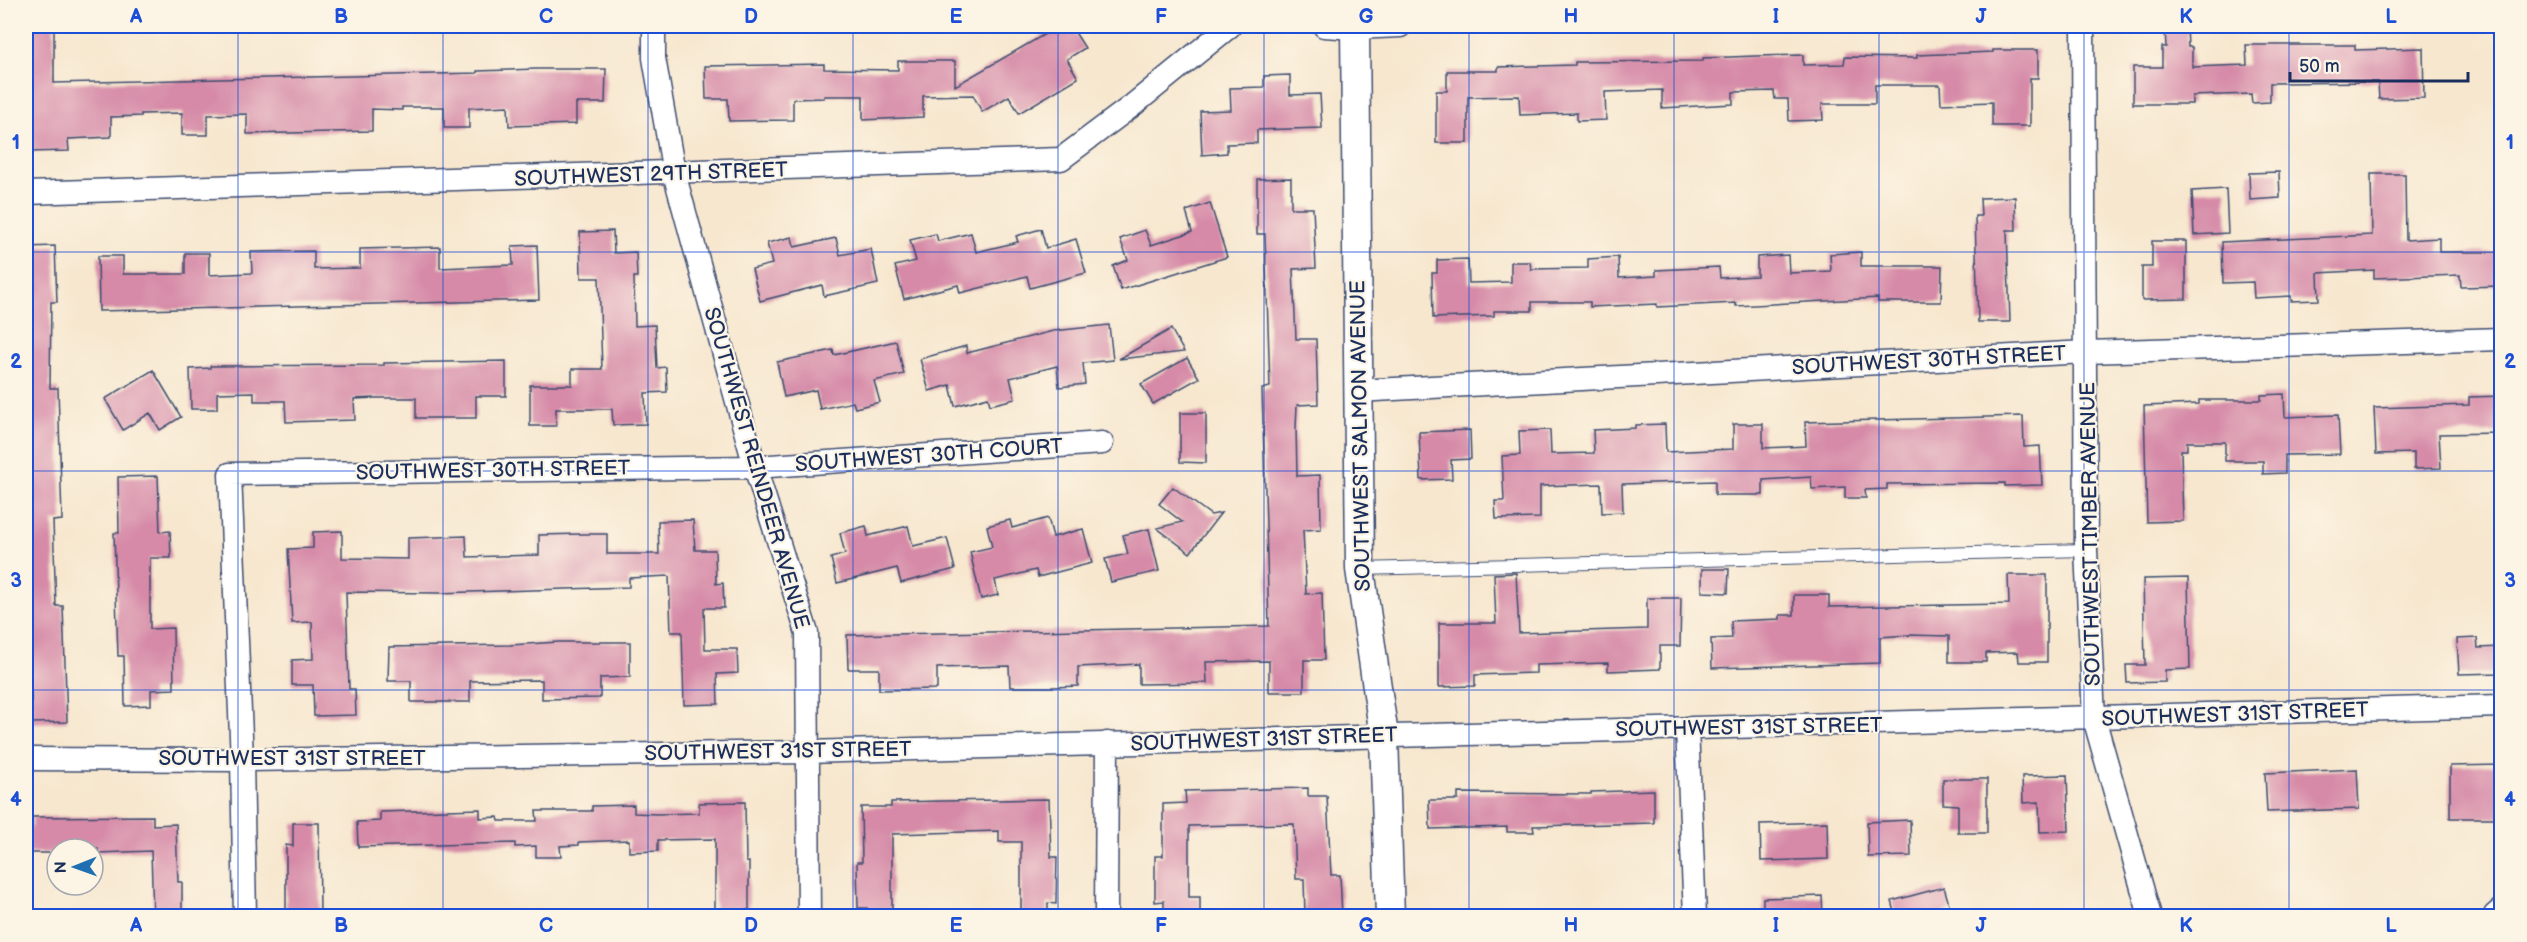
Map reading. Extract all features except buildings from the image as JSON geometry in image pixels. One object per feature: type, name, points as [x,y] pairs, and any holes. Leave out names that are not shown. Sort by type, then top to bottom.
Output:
[{"type":"street","name":"SOUTHWEST REINDEER AVENUE","points":[[654,26],[654,58],[674,173],[755,467],[807,633],[806,752],[809,916]]},
{"type":"street","name":"SOUTHWEST 29TH STREET","points":[[26,193],[1061,159],[1133,105],[1230,26]]},
{"type":"street","points":[[1324,26],[1400,26]]},
{"type":"street","name":"SOUTHWEST TIMBER AVENUE","points":[[2083,26],[2086,550],[2094,718],[2150,916]]},
{"type":"street","name":"SOUTHWEST SALMON AVENUE","points":[[1355,27],[1360,569],[1384,736],[1390,916]]},
{"type":"street","name":"SOUTHWEST 30TH STREET","points":[[1357,391],[2086,352],[2502,339]]},
{"type":"street","name":"SOUTHWEST 30TH COURT","points":[[755,467],[1102,443]]},
{"type":"street","name":"SOUTHWEST 30TH STREET","points":[[242,760],[230,474],[755,467]]},
{"type":"street","name":"SOUTHWEST 31ST STREET","points":[[26,759],[242,760],[806,752],[2502,706]]},
{"type":"street","points":[[1687,728],[1695,916]]},
{"type":"street","points":[[1106,916],[1107,743]]},
{"type":"street","points":[[242,760],[245,916]]},
{"type":"lane","points":[[1360,569],[2086,550]]}]
